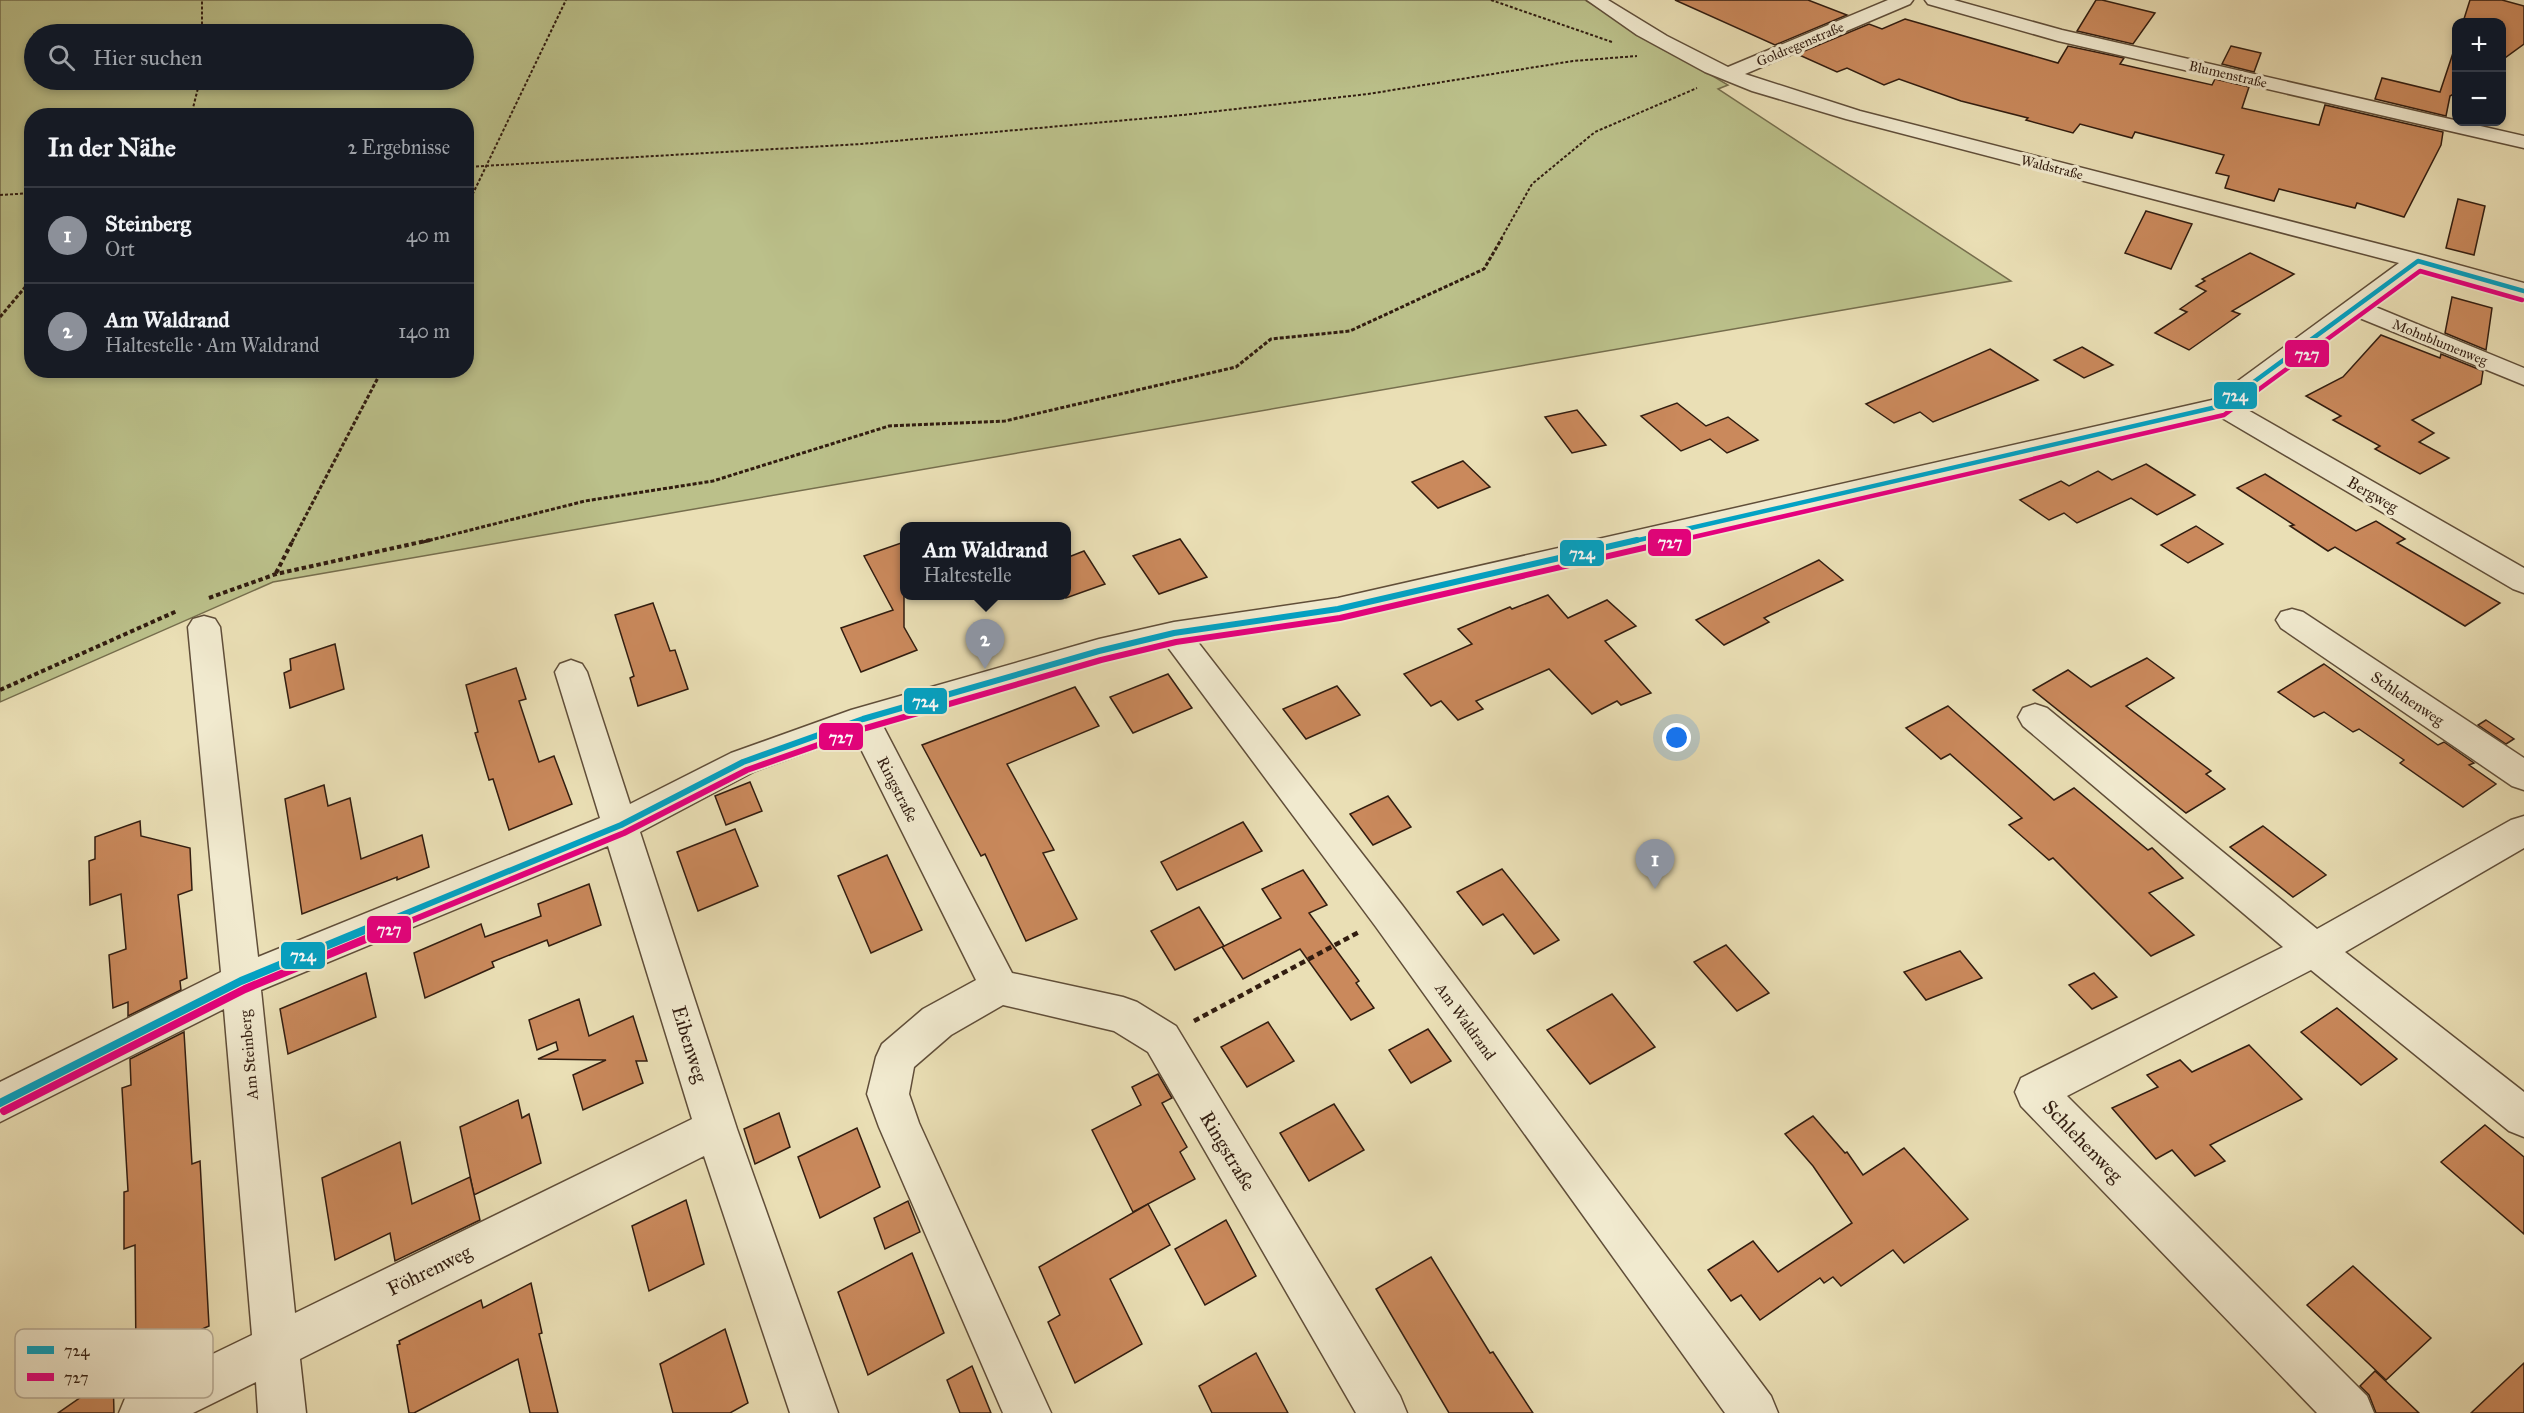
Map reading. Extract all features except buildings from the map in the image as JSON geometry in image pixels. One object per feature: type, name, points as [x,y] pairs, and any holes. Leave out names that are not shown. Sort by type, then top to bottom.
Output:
[{"type":"street","name":"Waldstraße","points":[[1596,0],[1634,24],[1728,74],[1853,116],[2418,261],[2524,291]]},
{"type":"street","name":"Goldregenstraße","points":[[1728,74],[1904,0]]},
{"type":"street","name":"Blumenstraße","points":[[1934,0],[2049,33],[2524,142]]},
{"type":"street","points":[[0,1103],[241,981],[621,825],[743,762],[862,719],[1099,651],[1174,633],[1338,609],[2221,406],[2418,261]]},
{"type":"street","name":"Mohnblumenweg","points":[[2356,308],[2524,377]]},
{"type":"street","name":"Bergweg","points":[[2221,406],[2524,582]]},
{"type":"street","name":"Am Steinberg","points":[[198,611],[241,981],[282,1413]]},
{"type":"street","name":"Schlehenweg","points":[[2292,620],[2524,776]]},
{"type":"street","name":"Am Waldrand","points":[[1174,633],[1389,916],[1754,1413]]},
{"type":"street","name":"Eibenweg","points":[[571,672],[717,1129],[814,1413]]},
{"type":"street","points":[[2036,717],[2314,950],[2524,1118]]},
{"type":"street","name":"Ringstraße","points":[[862,719],[999,987],[1123,1015],[1162,1039],[1383,1413]]},
{"type":"street","name":"Schlehenweg","points":[[2350,1413],[2035,1092],[2314,950],[2524,830]]},
{"type":"street","points":[[999,987],[937,1022],[904,1048],[896,1057],[888,1094],[900,1127],[1028,1413]]},
{"type":"street","name":"Föhrenweg","points":[[213,1378],[717,1129]]},
{"type":"street","name":"Föhrenweg","points":[[143,1413],[173,1398]]},
{"type":"path","points":[[202,0],[202,24]]},
{"type":"path","points":[[474,193],[566,0]]},
{"type":"path","points":[[1491,0],[1620,45]]},
{"type":"path","points":[[474,166],[861,144],[1183,115],[1368,94],[1573,61],[1644,55]]},
{"type":"path","points":[[0,690],[198,611],[276,574],[459,534],[585,501],[713,481],[889,426],[1005,421],[1236,367],[1271,339],[1350,331],[1484,268],[1532,184],[1594,132],[1728,74]]},
{"type":"path","points":[[193,108],[198,90]]},
{"type":"path","points":[[0,195],[24,194]]},
{"type":"path","points":[[0,317],[24,288]]},
{"type":"path","points":[[276,574],[378,378]]},
{"type":"path","points":[[1162,1039],[1389,916]]},
{"type":"green space","points":[[0,0],[1585,0],[1728,85],[1718,89],[2011,281],[273,582],[0,702]]},
{"type":"transit line","name":"724","points":[[0,1103],[241,981],[621,825],[743,762],[863,719],[1099,651],[1174,633],[1338,609],[2221,406],[2418,261],[2524,291]]},
{"type":"transit line","name":"727","points":[[4,1111],[245,989],[624,833],[747,770],[866,728],[1101,660],[1176,642],[1340,618],[2224,415],[2420,271],[2522,300]]},
{"type":"place","name":"Am Waldrand","points":[[985,669]]},
{"type":"place","name":"Steinberg","points":[[1655,889]]}]
